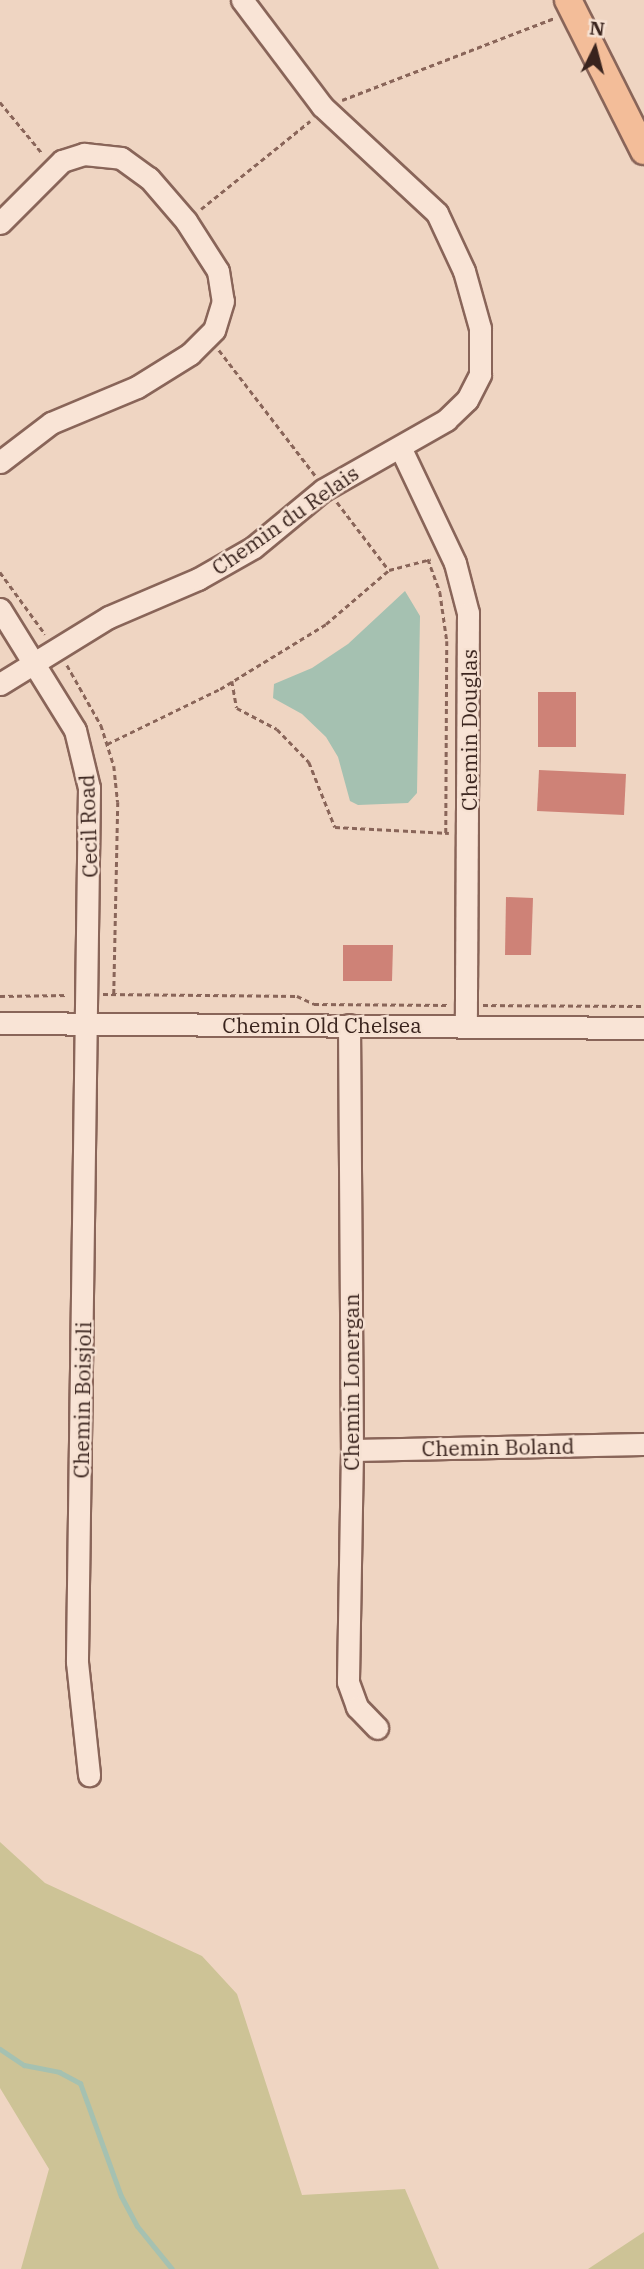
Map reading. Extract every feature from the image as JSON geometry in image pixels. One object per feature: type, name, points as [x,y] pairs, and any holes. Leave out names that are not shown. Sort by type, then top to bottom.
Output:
[{"type":"main road","points":[[570,4],[644,151]]},
{"type":"street","name":"Chemin du Relais","points":[[0,684],[109,617],[228,563],[326,488],[446,420],[467,400],[483,360],[480,328],[459,259],[437,214],[326,109],[242,0]]},
{"type":"street","points":[[0,223],[53,167],[84,154],[121,158],[149,178],[186,221],[221,280],[221,311],[209,336],[151,379],[51,423],[0,462]]},
{"type":"street","name":"Chemin Douglas","points":[[400,447],[452,556],[463,591],[469,638],[466,1027]]},
{"type":"street","name":"Cecil Road","points":[[0,609],[36,663],[75,730],[85,760],[90,824],[89,1024]]},
{"type":"street","name":"Chemin Old Chelsea","points":[[0,1023],[644,1028]]},
{"type":"street","name":"Chemin Boisjoli","points":[[89,1024],[77,1662],[89,1775]]},
{"type":"street","name":"Chemin Lonergan","points":[[349,1025],[352,1450],[348,1682],[357,1707],[377,1728]]},
{"type":"street","name":"Chemin Boland","points":[[352,1450],[644,1444]]},
{"type":"path","points":[[186,221],[326,109],[570,4]]},
{"type":"path","points":[[0,102],[53,167]]},
{"type":"path","points":[[209,336],[389,570]]},
{"type":"path","points":[[107,744],[232,681],[326,624],[389,570],[428,559],[452,556]]},
{"type":"path","points":[[428,559],[440,592],[447,641],[446,833]]},
{"type":"path","points":[[232,681],[237,708],[277,729],[309,762],[335,827],[468,833]]},
{"type":"path","points":[[0,996],[297,996],[314,1004],[644,1006]]},
{"type":"shaded area","points":[[405,591],[420,616],[417,793],[408,803],[358,805],[350,801],[338,757],[326,737],[302,714],[273,698],[274,684],[312,668],[348,644]]},
{"type":"shaded area","points":[[0,1842],[45,1883],[202,1956],[237,1994],[302,2195],[405,2189],[439,2269],[21,2269],[49,2169],[0,2088]]},
{"type":"shaded area","points":[[644,2232],[644,2269],[588,2269]]},
{"type":"building","points":[[538,692],[576,692],[576,747],[538,747]]},
{"type":"building","points":[[539,770],[626,774],[624,815],[537,811]]},
{"type":"building","points":[[506,897],[533,898],[531,955],[505,955]]},
{"type":"building","points":[[343,945],[393,945],[392,981],[343,981]]},
{"type":"waterway","points":[[0,2049],[24,2065],[59,2072],[80,2083],[121,2196],[137,2226],[172,2269]]}]
